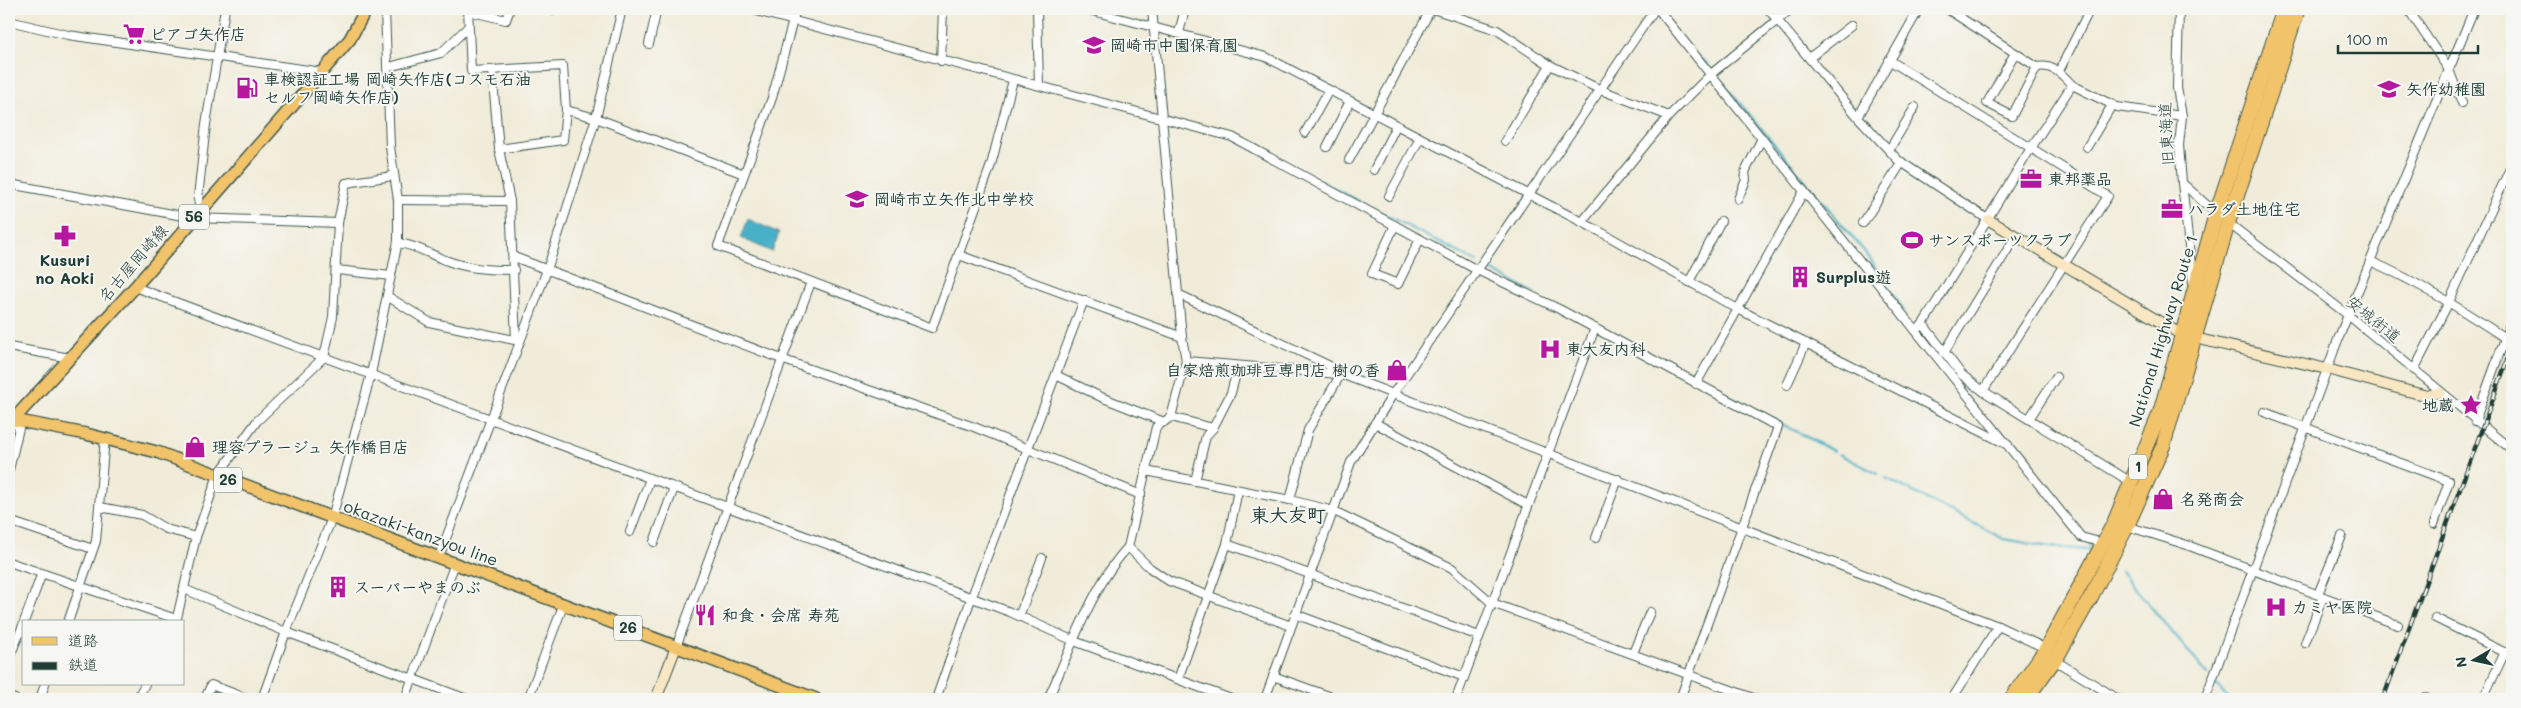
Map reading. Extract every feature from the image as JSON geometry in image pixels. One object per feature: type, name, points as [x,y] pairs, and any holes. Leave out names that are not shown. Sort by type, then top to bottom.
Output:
[{"type":"highway","name":"National Highway Route 1","points":[[2011,699],[2053,655],[2103,542],[2114,523],[2160,413],[2216,214],[2284,9]]},
{"type":"highway","name":"National Highway Route 1","points":[[2026,699],[2092,595],[2127,526],[2163,446],[2228,222],[2298,9]]},
{"type":"main road","name":"名古屋岡崎線","points":[[10,420],[70,358],[135,286],[322,72],[350,39],[366,9]]},
{"type":"main road","name":"okazaki-kanzyou line","points":[[10,420],[105,438],[157,452],[439,556],[816,699]]},
{"type":"street","points":[[197,214],[206,124],[225,9]]},
{"type":"street","points":[[262,699],[286,632],[332,518],[371,374],[398,243],[398,200],[393,176],[385,9]]},
{"type":"street","points":[[499,149],[563,140],[566,110],[563,66],[471,71],[468,10],[506,20],[510,9]]},
{"type":"street","points":[[439,556],[491,419],[518,341],[547,270],[596,118],[622,9]]},
{"type":"street","points":[[649,44],[657,9]]},
{"type":"street","points":[[749,9],[1232,137],[1477,270],[1595,328],[1778,427],[1680,699]]},
{"type":"street","points":[[796,9],[772,98],[718,246],[932,328],[991,164],[1013,80]]},
{"type":"street","points":[[941,61],[943,9]]},
{"type":"street","points":[[1037,9],[1039,85]]},
{"type":"street","points":[[1085,9],[1266,57],[1582,222],[1736,308],[2008,445]]},
{"type":"street","points":[[1048,699],[1100,587],[1128,547],[1142,495],[1156,428],[1168,420],[1186,361],[1182,337],[1152,9]]},
{"type":"street","points":[[1179,33],[1185,9]]},
{"type":"street","points":[[1349,160],[1432,9],[1496,30],[1550,65],[1601,90],[1669,116]]},
{"type":"street","points":[[1265,699],[1351,462],[1393,394],[1657,9],[1711,74],[2080,537],[2103,542]]},
{"type":"street","points":[[1768,9],[1858,117],[1902,162],[1989,220],[2182,335],[2327,369],[2427,396],[2440,392]]},
{"type":"street","points":[[1582,222],[1669,116],[1711,74],[1792,9]]},
{"type":"street","points":[[1858,117],[1920,9]]},
{"type":"street","points":[[1947,9],[2038,68]]},
{"type":"street","points":[[2059,71],[2090,9]]},
{"type":"street","name":"旧東海道","points":[[2179,9],[2177,88],[2182,116],[2179,145],[2182,183],[2216,214]]},
{"type":"street","points":[[2408,9],[2449,70],[2462,103]]},
{"type":"street","points":[[2205,699],[2348,315],[2474,9]]},
{"type":"street","points":[[9,21],[68,35],[217,55],[322,72]]},
{"type":"street","points":[[1809,58],[1852,25]]},
{"type":"street","points":[[389,67],[440,53],[468,27]]},
{"type":"street","points":[[2015,53],[1986,103],[2012,116],[2038,68],[2043,66],[2059,71],[2072,85],[2112,105],[2182,116]]},
{"type":"street","points":[[1889,60],[2108,196],[1983,391]]},
{"type":"street","points":[[1505,141],[1550,65]]},
{"type":"street","points":[[492,70],[499,149],[510,201],[518,341]]},
{"type":"street","points":[[1916,330],[1923,324],[2072,85]]},
{"type":"street","points":[[1305,133],[1329,90]]},
{"type":"street","points":[[1327,147],[1350,101]]},
{"type":"street","points":[[2087,147],[2112,105]]},
{"type":"street","points":[[1889,150],[1915,107]]},
{"type":"street","points":[[566,110],[596,118],[744,174]]},
{"type":"street","points":[[1374,170],[1396,126]]},
{"type":"street","points":[[1389,196],[1420,138]]},
{"type":"street","points":[[1738,199],[1746,180],[1745,172],[1762,138]]},
{"type":"street","points":[[1863,223],[1902,162]]},
{"type":"street","points":[[2414,370],[2449,302],[2512,164]]},
{"type":"street","points":[[9,562],[176,620],[196,536],[218,476],[257,421],[324,357],[334,317],[338,223],[346,183],[393,176]]},
{"type":"street","points":[[2182,183],[2194,292]]},
{"type":"street","points":[[9,184],[197,214],[338,223]]},
{"type":"street","points":[[1696,384],[1736,308],[1804,191]]},
{"type":"street","points":[[398,200],[510,201]]},
{"type":"street","name":"安城街道","points":[[2216,214],[2348,315],[2512,450]]},
{"type":"street","points":[[1689,282],[1720,221]]},
{"type":"street","points":[[1395,226],[1372,274],[1398,284],[1420,239]]},
{"type":"street","points":[[1944,353],[2016,236]]},
{"type":"street","points":[[398,243],[432,253],[444,260],[481,270],[514,270]]},
{"type":"street","points":[[959,255],[1182,337]]},
{"type":"street","points":[[514,257],[784,360],[974,427],[1142,495]]},
{"type":"street","points":[[2370,261],[2399,274],[2449,302],[2506,338]]},
{"type":"street","points":[[337,270],[391,276]]},
{"type":"street","points":[[656,699],[784,360],[811,282]]},
{"type":"street","points":[[135,286],[1019,616],[1074,641],[1231,699]]},
{"type":"street","points":[[1178,294],[1328,365],[1341,374],[1998,626],[2053,655],[2118,699]]},
{"type":"street","points":[[387,296],[429,322],[518,341]]},
{"type":"street","points":[[936,699],[971,599],[1030,449],[1084,300]]},
{"type":"street","points":[[2475,421],[2512,319]]},
{"type":"street","points":[[1923,324],[1962,375],[1983,391],[2131,482]]},
{"type":"street","points":[[1456,699],[1595,328]]},
{"type":"street","points":[[1787,385],[1806,343]]},
{"type":"street","points":[[9,347],[70,358]]},
{"type":"street","points":[[1186,361],[1341,374]]},
{"type":"street","points":[[1196,481],[1206,436],[1213,428],[1231,393],[1238,366]]},
{"type":"street","points":[[1290,500],[1308,430],[1341,374]]},
{"type":"street","points":[[1056,376],[1101,397],[1168,420],[1213,428]]},
{"type":"street","points":[[2029,419],[2056,377]]},
{"type":"street","points":[[2264,412],[2449,481],[2434,524]]},
{"type":"street","points":[[10,420],[19,428],[10,466]]},
{"type":"street","points":[[1375,423],[1528,505]]},
{"type":"street","points":[[69,620],[93,549],[100,507],[105,438]]},
{"type":"street","points":[[1146,471],[1290,500],[1334,511],[1452,568],[1492,603],[1756,699]]},
{"type":"street","points":[[630,532],[650,479]]},
{"type":"street","points":[[1596,538],[1618,479]]},
{"type":"street","points":[[654,542],[674,488]]},
{"type":"street","points":[[1178,679],[1227,544],[1238,490]]},
{"type":"street","points":[[100,507],[142,515],[166,530],[196,536]]},
{"type":"street","points":[[9,521],[93,549]]},
{"type":"street","points":[[2127,526],[2187,545],[2398,625]]},
{"type":"street","points":[[2305,643],[2320,595],[2342,536]]},
{"type":"street","points":[[1227,544],[1479,636]]},
{"type":"street","points":[[1128,547],[1150,568],[1169,581],[1291,626]]},
{"type":"street","points":[[1019,616],[1042,558]]},
{"type":"street","points":[[405,699],[456,563]]},
{"type":"street","points":[[25,620],[42,573]]},
{"type":"street","points":[[184,589],[286,632],[467,699]]},
{"type":"street","points":[[528,699],[564,604]]},
{"type":"street","points":[[1633,653],[1650,612]]},
{"type":"street","points":[[1295,614],[1464,677]]},
{"type":"street","points":[[2435,618],[2508,654],[2483,699]]},
{"type":"street","points":[[1952,699],[1998,626]]},
{"type":"street","points":[[9,658],[22,627]]},
{"type":"street","points":[[1273,676],[1337,699]]},
{"type":"street","points":[[40,699],[44,686]]},
{"type":"street","points":[[137,699],[144,686]]},
{"type":"street","points":[[205,699],[211,686],[249,699]]},
{"type":"street","points":[[9,697],[15,699]]},
{"type":"water","points":[[748,219],[779,233],[772,252],[741,238]]},
{"type":"waterway","points":[[1702,59],[1709,66]]},
{"type":"waterway","points":[[1717,76],[1869,257],[1904,311]]},
{"type":"waterway","points":[[1307,174],[1477,262]]},
{"type":"waterway","points":[[1485,267],[1534,293]]},
{"type":"waterway","points":[[1930,342],[1967,389]]},
{"type":"waterway","points":[[1662,360],[1697,379]]},
{"type":"waterway","points":[[1703,382],[1833,451]]},
{"type":"waterway","points":[[1839,454],[1878,474]]},
{"type":"waterway","points":[[1886,478],[2004,539],[2049,547],[2089,550],[2088,542]]},
{"type":"waterway","points":[[2121,571],[2208,675]]},
{"type":"waterway","points":[[2215,683],[2229,699]]},
{"type":"railway","points":[[2383,699],[2512,347]]},
{"type":"place","name":"ピアゴ矢作店","points":[[134,34]]},
{"type":"place","name":"岡崎市中園保育園","points":[[1094,45]]},
{"type":"place","name":"車検認証工場 岡崎矢作店(コスモ石油 セルフ岡崎矢作店)","points":[[247,88]]},
{"type":"place","name":"矢作幼稚園","points":[[2389,89]]},
{"type":"place","name":"東邦薬品","points":[[2031,179]]},
{"type":"place","name":"岡崎市立矢作北中学校","points":[[857,199]]},
{"type":"place","name":"ハラダ土地住宅","points":[[2172,209]]},
{"type":"place","name":"Kusuri no Aoki","points":[[65,236]]},
{"type":"place","name":"サンスポーツクラブ","points":[[1912,240]]},
{"type":"place","name":"Surplus遊","points":[[1800,277]]},
{"type":"place","name":"東大友内科","points":[[1550,349]]},
{"type":"place","name":"自家焙煎珈琲豆専門店 樹の香","points":[[1397,370]]},
{"type":"place","name":"地蔵","points":[[2471,405]]},
{"type":"place","name":"理容プラージュ 矢作橋目店","points":[[195,447]]},
{"type":"place","name":"名発商会","points":[[2163,499]]},
{"type":"place","name":"スーパーやまのぶ","points":[[338,587]]},
{"type":"place","name":"カミヤ医院","points":[[2276,607]]},
{"type":"place","name":"和食・会席 寿苑","points":[[705,615]]},
{"type":"district","name":"東大友町","points":[[1288,515]]}]
